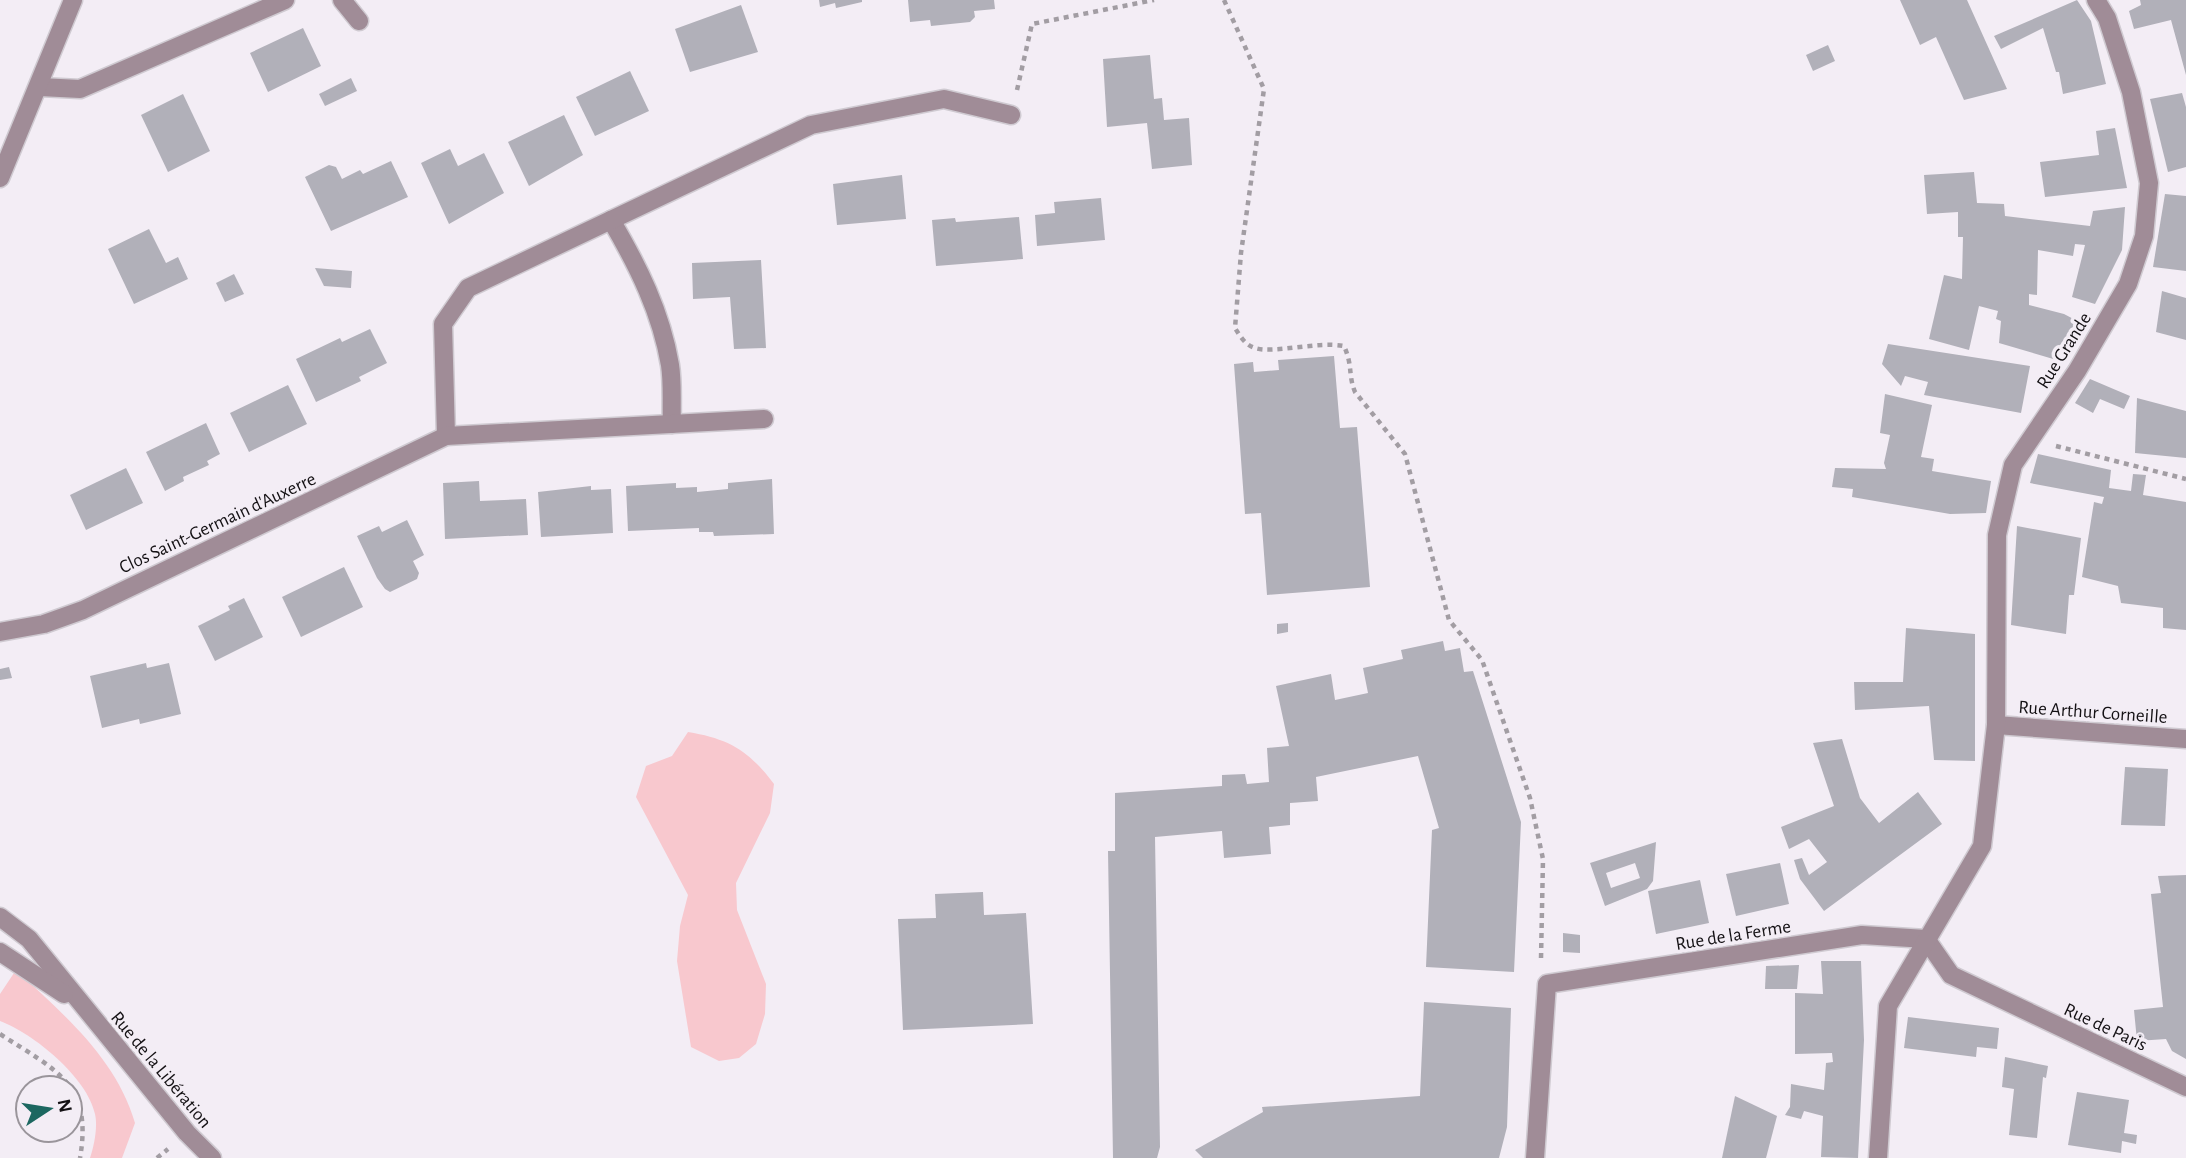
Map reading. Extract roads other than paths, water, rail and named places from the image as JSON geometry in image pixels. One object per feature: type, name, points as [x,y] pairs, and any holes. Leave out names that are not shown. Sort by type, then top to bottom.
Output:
[{"type":"street","points":[[0,178],[40,87],[73,0]]},
{"type":"street","points":[[40,87],[80,89],[285,0]]},
{"type":"street","points":[[342,0],[359,21]]},
{"type":"street","name":"Rue Grande","points":[[1878,1158],[1888,1006],[1982,846],[1996,725],[1997,535],[2013,465],[2077,371],[2128,284],[2144,236],[2149,183],[2131,92],[2107,18],[2096,0]]},
{"type":"street","points":[[446,436],[443,324],[468,288],[811,125],[944,99],[1011,115]]},
{"type":"street","points":[[611,220],[637,265],[657,312],[670,366],[672,424]]},
{"type":"street","name":"Clos Saint-Germain d'Auxerre","points":[[0,632],[44,624],[83,610],[446,436],[764,419]]},
{"type":"street","name":"Rue Arthur Corneille","points":[[1996,725],[2186,739]]},
{"type":"street","points":[[0,917],[29,939],[82,1007]]},
{"type":"street","name":"Rue de la Ferme","points":[[1535,1158],[1547,984],[1862,935],[1926,939]]},
{"type":"street","name":"Rue de Paris","points":[[1926,939],[1951,975],[2186,1087]]},
{"type":"street","points":[[0,951],[82,1007]]},
{"type":"street","name":"Rue de la Libération","points":[[82,1007],[187,1133],[212,1158]]}]
